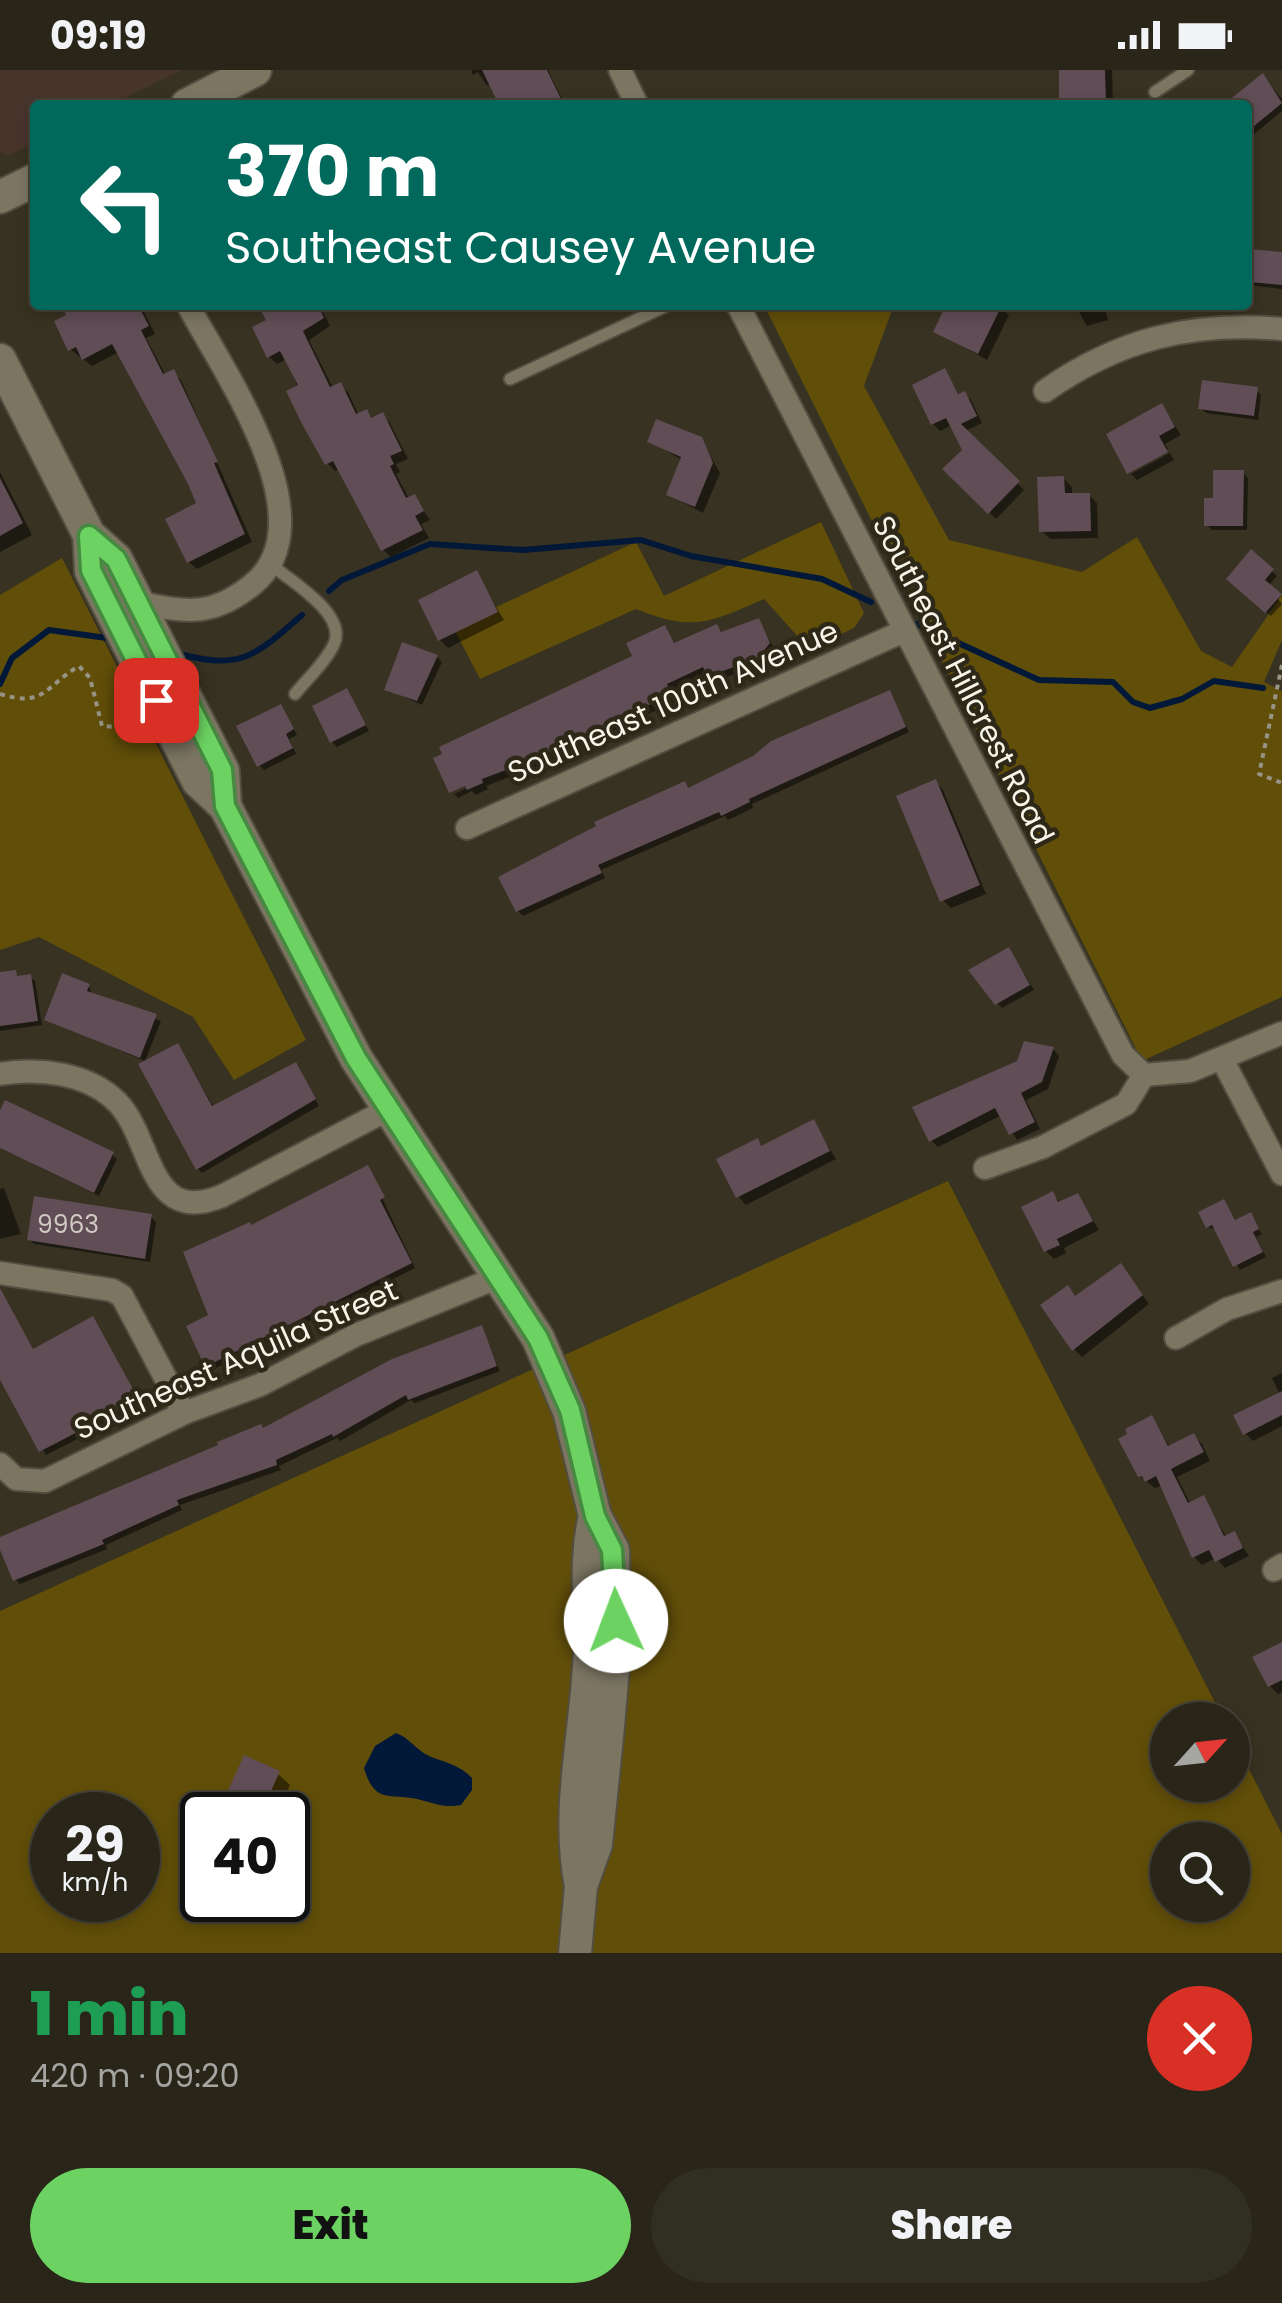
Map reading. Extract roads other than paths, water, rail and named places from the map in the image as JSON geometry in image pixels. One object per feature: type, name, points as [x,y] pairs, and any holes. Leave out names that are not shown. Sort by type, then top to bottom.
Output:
[{"type":"street","points":[[204,92],[255,70]]},
{"type":"street","points":[[620,70],[635,100]]},
{"type":"street","points":[[0,197],[30,182]]},
{"type":"street","points":[[132,611],[188,614],[241,594],[259,580],[282,526],[279,490],[267,458],[191,310]]},
{"type":"street","name":"Southeast Hillcrest Road","points":[[741,310],[1123,1055],[1144,1075]]},
{"type":"street","points":[[1045,391],[1079,367],[1156,335],[1210,326],[1282,329]]},
{"type":"street","points":[[0,360],[89,536],[116,559],[158,702],[198,781],[225,806],[338,1025],[501,1276],[538,1338],[570,1410],[595,1516],[612,1550],[615,1644],[596,1844],[581,1886],[575,1953]]},
{"type":"street","points":[[132,611],[192,710],[222,770],[225,806]]},
{"type":"street","name":"Southeast 100th Avenue","points":[[467,828],[904,632]]},
{"type":"street","points":[[985,1168],[1043,1147],[1126,1104],[1144,1075],[1190,1072],[1282,1032]]},
{"type":"street","points":[[1222,1059],[1282,1174]]},
{"type":"street","points":[[0,1074],[43,1069],[106,1094],[125,1113],[162,1186],[181,1202],[194,1204],[222,1196],[389,1109]]},
{"type":"street","points":[[0,1273],[112,1290],[122,1296],[184,1414]]},
{"type":"street","name":"Southeast Aquila Street","points":[[0,1464],[16,1479],[45,1480],[184,1414],[260,1384],[356,1335],[501,1276]]},
{"type":"street","points":[[1176,1338],[1227,1310],[1282,1292]]},
{"type":"lane","points":[[1156,92],[1188,70]]},
{"type":"lane","points":[[510,379],[655,310]]},
{"type":"lane","points":[[269,563],[328,614],[337,627],[335,643],[295,694]]},
{"type":"water","points":[[396,1733],[472,1778],[472,1790],[461,1805],[445,1806],[385,1795],[373,1788],[364,1768],[375,1746]]},
{"type":"waterway","points":[[329,591],[342,580],[430,544],[523,550],[641,540],[691,556],[822,579],[871,602]]},
{"type":"waterway","points":[[175,653],[215,660],[244,657],[270,642],[302,615]]},
{"type":"waterway","points":[[917,624],[1039,680],[1113,682],[1133,702],[1150,708],[1182,699],[1214,681],[1263,688]]},
{"type":"waterway","points":[[0,684],[12,658],[49,630],[114,639]]}]
